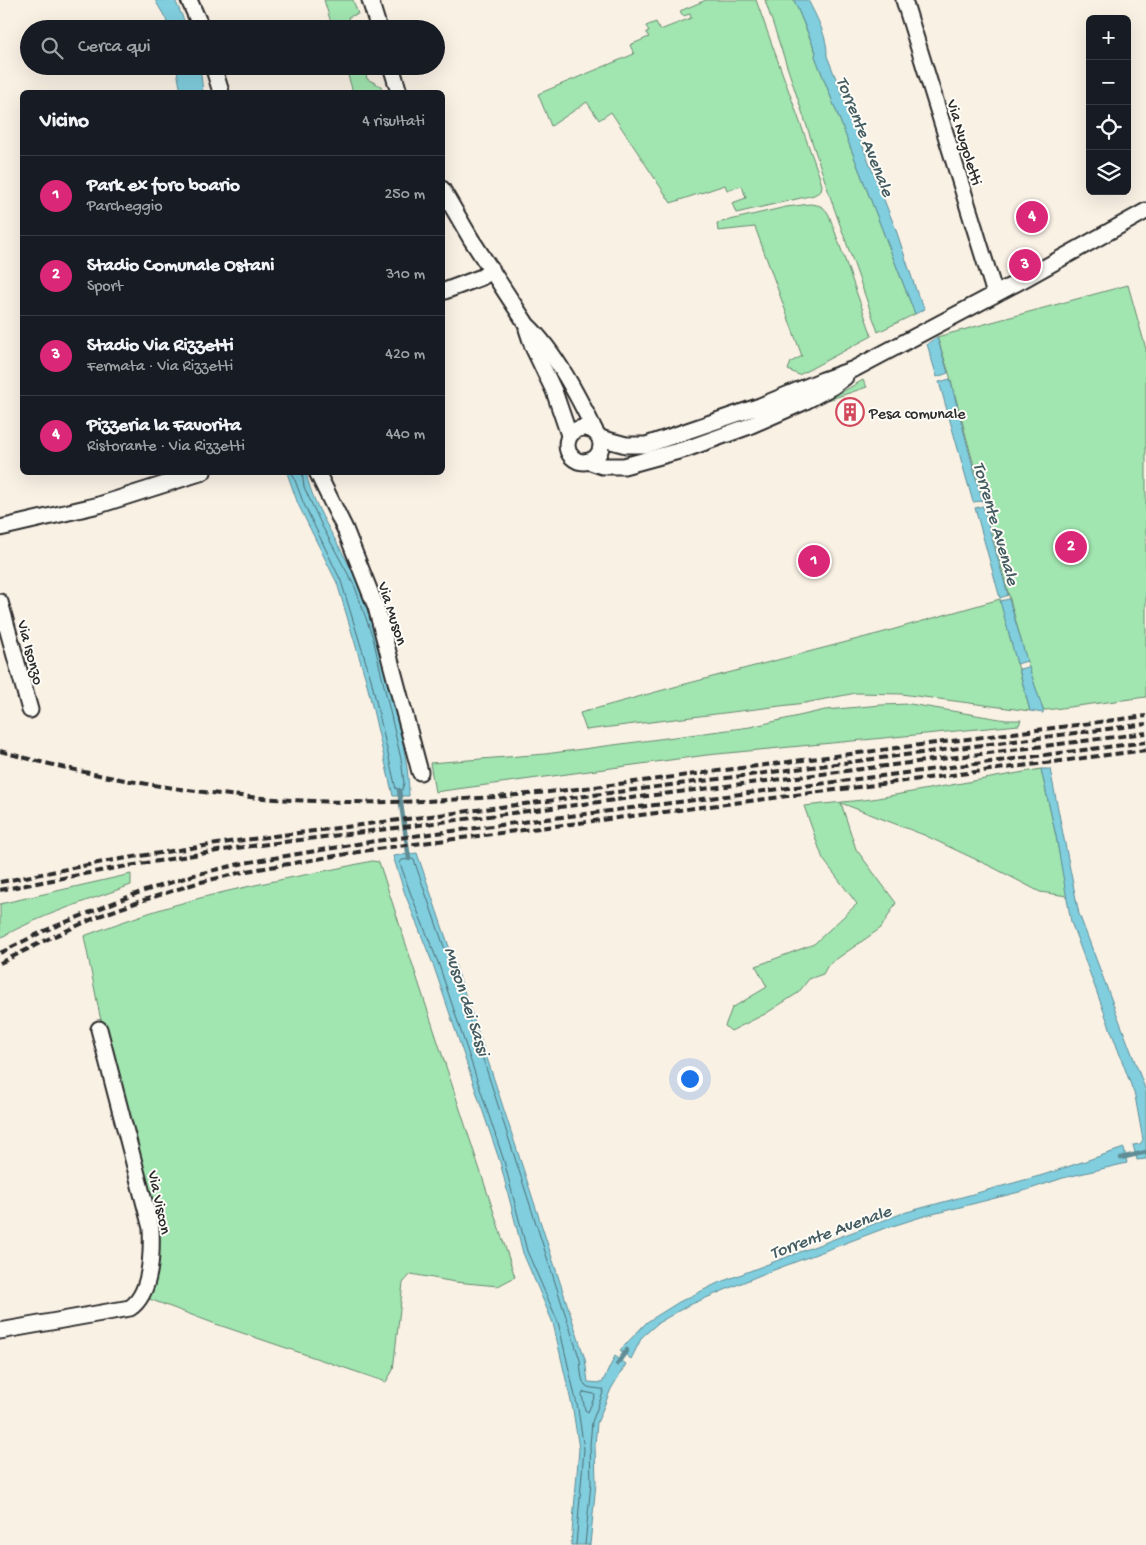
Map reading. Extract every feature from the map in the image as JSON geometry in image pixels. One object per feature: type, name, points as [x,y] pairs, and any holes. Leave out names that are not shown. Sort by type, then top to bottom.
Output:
[{"type":"street","points":[[189,0],[198,20]]},
{"type":"street","points":[[370,0],[376,20]]},
{"type":"street","name":"Via Nugoletti","points":[[904,0],[995,294]]},
{"type":"street","points":[[216,75],[220,90]]},
{"type":"street","points":[[394,75],[398,90]]},
{"type":"street","points":[[445,194],[526,325],[528,334],[554,391],[569,435]]},
{"type":"street","points":[[629,445],[646,445],[760,406],[854,369],[1146,211]]},
{"type":"street","points":[[445,291],[482,277],[492,270]]},
{"type":"street","points":[[526,325],[535,332],[544,344],[580,400],[598,435],[601,447],[596,457],[581,462],[571,457],[566,447],[569,435],[573,431],[584,427],[590,428],[598,435],[629,445],[641,452],[679,443],[683,444],[686,448]]},
{"type":"street","points":[[588,461],[602,466],[624,466],[740,430],[804,402],[832,387],[854,369]]},
{"type":"street","points":[[686,448],[688,440],[706,432],[713,422]]},
{"type":"street","points":[[0,528],[98,505],[193,475]]},
{"type":"street","name":"Via Muson","points":[[318,475],[345,529],[376,607],[420,772]]},
{"type":"street","name":"Via Isonzo","points":[[0,602],[30,710]]},
{"type":"street","name":"Via Viscon","points":[[0,1331],[130,1308],[138,1303],[144,1288],[152,1256],[151,1228],[99,1029]]},
{"type":"green space","points":[[324,0],[353,0],[358,14],[348,17],[349,20],[330,20]]},
{"type":"green space","points":[[706,0],[756,0],[819,175],[822,185],[821,191],[814,195],[736,213],[732,203],[746,198],[742,186],[727,190],[725,185],[671,203],[611,112],[599,120],[587,102],[551,126],[538,94],[634,54],[630,45],[649,37],[646,32],[649,31],[646,26],[656,22],[660,30],[691,18],[690,14],[683,16],[680,11]]},
{"type":"green space","points":[[765,0],[794,0],[915,314],[878,332],[833,205]]},
{"type":"green space","points":[[348,75],[366,75],[367,79],[381,86],[382,90],[352,90]]},
{"type":"green space","points":[[810,204],[821,207],[829,215],[872,336],[799,375],[788,370],[791,362],[802,356],[755,227],[718,231],[717,223],[786,207]]},
{"type":"green space","points":[[1128,285],[1146,349],[1146,697],[1043,710],[1026,659],[949,373],[937,337]]},
{"type":"green space","points":[[863,380],[867,387],[828,400]]},
{"type":"green space","points":[[1000,599],[1030,711],[901,694],[856,693],[805,703],[586,730],[580,713],[881,633]]},
{"type":"green space","points":[[910,704],[1006,720],[1021,720],[1019,725],[707,755],[435,792],[430,763],[545,754],[750,727],[825,710]]},
{"type":"green space","points":[[1041,769],[1067,896],[1040,892],[924,835],[841,803],[856,849],[896,903],[881,928],[828,965],[823,974],[809,979],[798,993],[765,1014],[731,1031],[725,1026],[732,1008],[767,987],[756,966],[814,944],[857,904],[823,859],[804,806],[872,799]]},
{"type":"green space","points":[[372,861],[379,862],[515,1277],[498,1286],[455,1282],[411,1274],[403,1283],[393,1370],[386,1382],[213,1323],[144,1297],[155,1256],[102,1026],[84,936],[145,914],[205,897],[253,885]]},
{"type":"green space","points":[[131,874],[131,885],[47,915],[0,938],[0,904]]},
{"type":"water","points":[[155,0],[175,0],[184,20],[166,19]]},
{"type":"water","points":[[794,0],[808,0],[821,27],[826,41],[827,56],[896,230],[918,296],[925,309],[915,314],[815,56],[816,52]]},
{"type":"water","points":[[178,75],[201,75],[203,90],[181,90]]},
{"type":"water","points":[[937,337],[948,373],[937,377],[927,344]]},
{"type":"water","points":[[950,379],[982,501],[973,502],[939,382]]},
{"type":"water","points":[[288,475],[307,475],[316,502],[364,599],[377,640],[400,732],[409,783],[409,796],[393,796],[366,680],[337,583],[298,504]]},
{"type":"water","points":[[983,506],[1008,595],[1000,598],[975,508]]},
{"type":"water","points":[[1009,599],[1027,661],[1017,664],[1000,601]]},
{"type":"water","points":[[1029,667],[1043,713],[1030,711],[1019,669]]},
{"type":"water","points":[[1041,769],[1050,769],[1079,914],[1146,1091],[1146,1159],[1137,1160],[1133,1145],[1140,1144],[1143,1140],[1135,1096],[1071,922],[1056,836]]},
{"type":"water","points":[[417,853],[490,1067],[585,1359],[588,1382],[602,1383],[615,1356],[626,1364],[611,1389],[597,1423],[595,1445],[596,1483],[590,1545],[571,1545],[579,1449],[573,1410],[553,1323],[523,1253],[500,1162],[434,967],[405,894],[393,856]]},
{"type":"water","points":[[1124,1148],[1127,1163],[1063,1178],[1027,1190],[921,1217],[880,1230],[758,1276],[687,1306],[658,1323],[642,1337],[631,1359],[620,1350],[647,1322],[679,1302],[718,1283],[903,1213],[1043,1175]]},
{"type":"waterway","name":"Muson dei Sassi","points":[[399,790],[409,859]]},
{"type":"waterway","name":"Torrente Avenale","points":[[1121,1158],[1146,1152]]},
{"type":"waterway","name":"Torrente Avenale","points":[[617,1364],[627,1350]]},
{"type":"railway","points":[[0,751],[104,776],[157,786],[211,793],[318,801],[425,801],[587,788],[1146,716]]},
{"type":"railway","points":[[0,882],[108,861],[236,841],[1146,724]]},
{"type":"railway","points":[[0,890],[236,848],[1146,733]]},
{"type":"railway","points":[[0,953],[44,931],[138,893],[194,875],[244,863],[375,841],[1146,742]]},
{"type":"railway","points":[[0,963],[99,916],[197,883],[247,871],[376,849],[1146,750]]},
{"type":"place","name":"Pizzeria la Favorita","points":[[1032,217]]},
{"type":"place","name":"Stadio Via Rizzetti","points":[[1025,265]]},
{"type":"place","name":"Pesa comunale","points":[[850,412]]},
{"type":"place","name":"Stadio Comunale Ostani","points":[[1071,547]]},
{"type":"place","name":"Park ex foro boario","points":[[814,561]]}]
